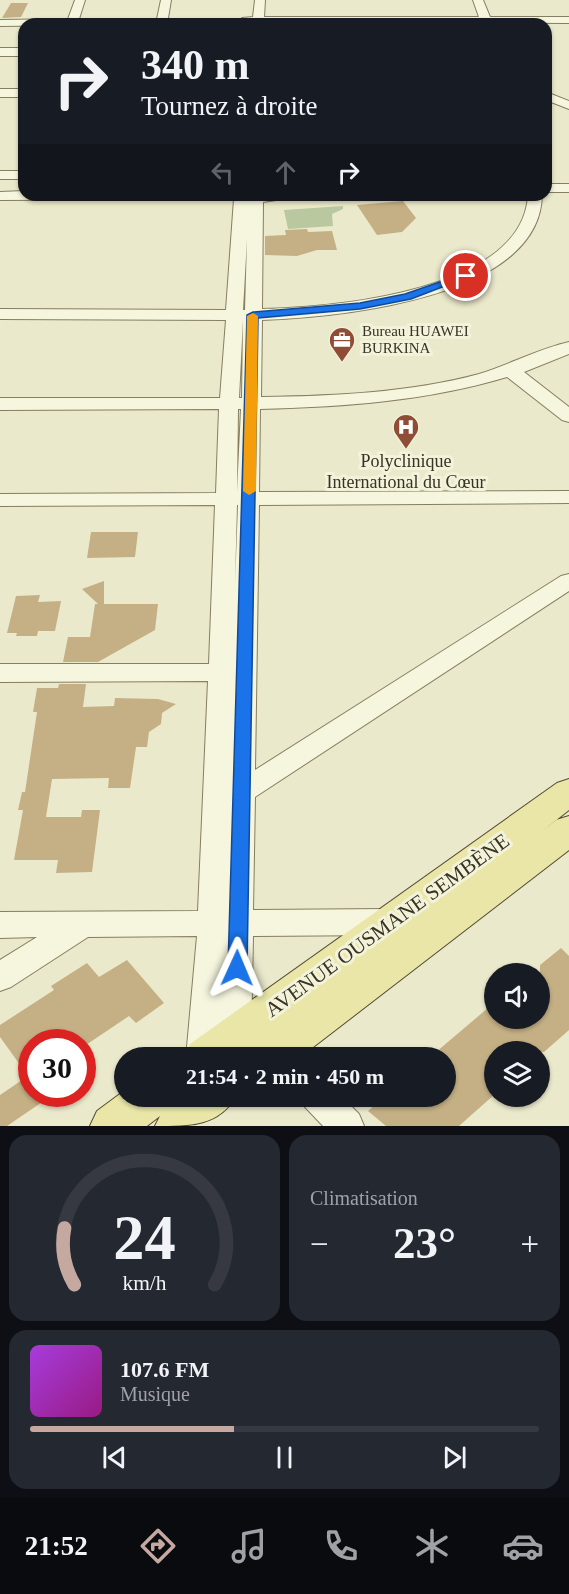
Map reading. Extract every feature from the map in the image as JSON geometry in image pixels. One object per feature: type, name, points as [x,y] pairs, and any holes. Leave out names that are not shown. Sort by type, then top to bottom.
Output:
[{"type":"main road","name":"AVENUE OUSMANE SEMBÈNE","points":[[257,1047],[387,922],[569,792]]},
{"type":"main road","name":"AVENUE OUSMANE SEMBÈNE","points":[[257,1047],[569,830]]},
{"type":"main road","points":[[112,1126],[137,1107]]},
{"type":"street","points":[[74,18],[80,0]]},
{"type":"street","points":[[163,18],[166,0]]},
{"type":"street","points":[[248,0],[251,18]]},
{"type":"street","points":[[253,18],[260,0]]},
{"type":"street","points":[[478,0],[483,18]]},
{"type":"street","points":[[551,4],[565,20]]},
{"type":"street","points":[[343,18],[411,15],[442,18]]},
{"type":"street","points":[[0,23],[18,23]]},
{"type":"street","points":[[0,52],[18,52]]},
{"type":"street","points":[[0,93],[18,93]]},
{"type":"street","points":[[552,98],[569,105]]},
{"type":"street","points":[[0,175],[18,175]]},
{"type":"street","points":[[552,182],[569,182]]},
{"type":"street","points":[[552,188],[569,188]]},
{"type":"street","points":[[0,196],[18,196]]},
{"type":"street","points":[[244,201],[233,672],[218,806],[226,924],[257,1047]]},
{"type":"street","points":[[0,314],[243,315],[360,306],[408,297],[466,276],[500,257],[521,238],[531,222],[533,201]]},
{"type":"street","points":[[0,404],[240,404],[400,393],[511,371],[569,347]]},
{"type":"street","points":[[511,371],[569,416]]},
{"type":"street","points":[[0,500],[569,497]]},
{"type":"street","points":[[218,806],[569,581]]},
{"type":"street","points":[[0,673],[233,672]]},
{"type":"street","points":[[205,1047],[226,924],[241,792],[233,672]]},
{"type":"street","points":[[0,925],[387,922]]},
{"type":"street","points":[[0,976],[82,925]]},
{"type":"street","points":[[328,1107],[347,1126]]},
{"type":"green space","points":[[343,206],[343,209],[332,214],[333,226],[288,229],[284,210]]},
{"type":"building","points":[[11,3],[28,3],[21,17],[2,18]]},
{"type":"building","points":[[403,201],[416,218],[402,232],[377,235],[357,205]]},
{"type":"building","points":[[307,229],[308,232],[332,231],[337,250],[317,250],[297,256],[265,255],[265,236],[286,235],[285,230]]},
{"type":"building","points":[[91,532],[138,532],[135,557],[87,558]]},
{"type":"building","points":[[104,581],[104,604],[158,604],[155,630],[98,662],[63,662],[68,637],[90,637],[95,604],[98,604],[82,589]]},
{"type":"building","points":[[40,595],[38,602],[61,601],[55,631],[38,631],[37,636],[16,636],[17,633],[7,633],[16,596]]},
{"type":"building","points":[[59,684],[86,684],[83,707],[114,706],[115,698],[158,699],[176,704],[162,713],[161,724],[149,732],[147,747],[136,747],[130,788],[108,788],[109,778],[52,779],[46,817],[81,817],[82,810],[100,810],[92,872],[56,873],[58,860],[14,860],[23,810],[18,810],[22,792],[25,792],[37,712],[33,712],[37,688],[58,688]]},
{"type":"building","points":[[561,948],[569,956],[569,1030],[550,1047],[550,1041],[484,1041],[484,1104],[459,1126],[386,1126],[368,1111],[373,1107],[456,1107],[456,1047],[442,1047],[484,1011],[484,1029],[550,1029],[550,963],[542,963]]},
{"type":"building","points":[[127,960],[164,1003],[136,1023],[129,1016],[96,1038],[96,1029],[18,1029],[18,1062],[0,1037],[0,1025],[54,990],[51,986],[87,963],[99,977]]},
{"type":"building","points":[[18,1083],[18,1107],[35,1107],[7,1126],[0,1126],[0,1095]]},
{"type":"slow traffic","points":[[249,491],[253,316]]},
{"type":"place","name":"Bureau HUAWEI BURKINA","points":[[342,363]]},
{"type":"place","name":"Polyclinique International du Cœur","points":[[406,450]]},
{"type":"route","points":[[237,968],[253,315],[303,313],[360,306],[408,297],[466,276]]}]
